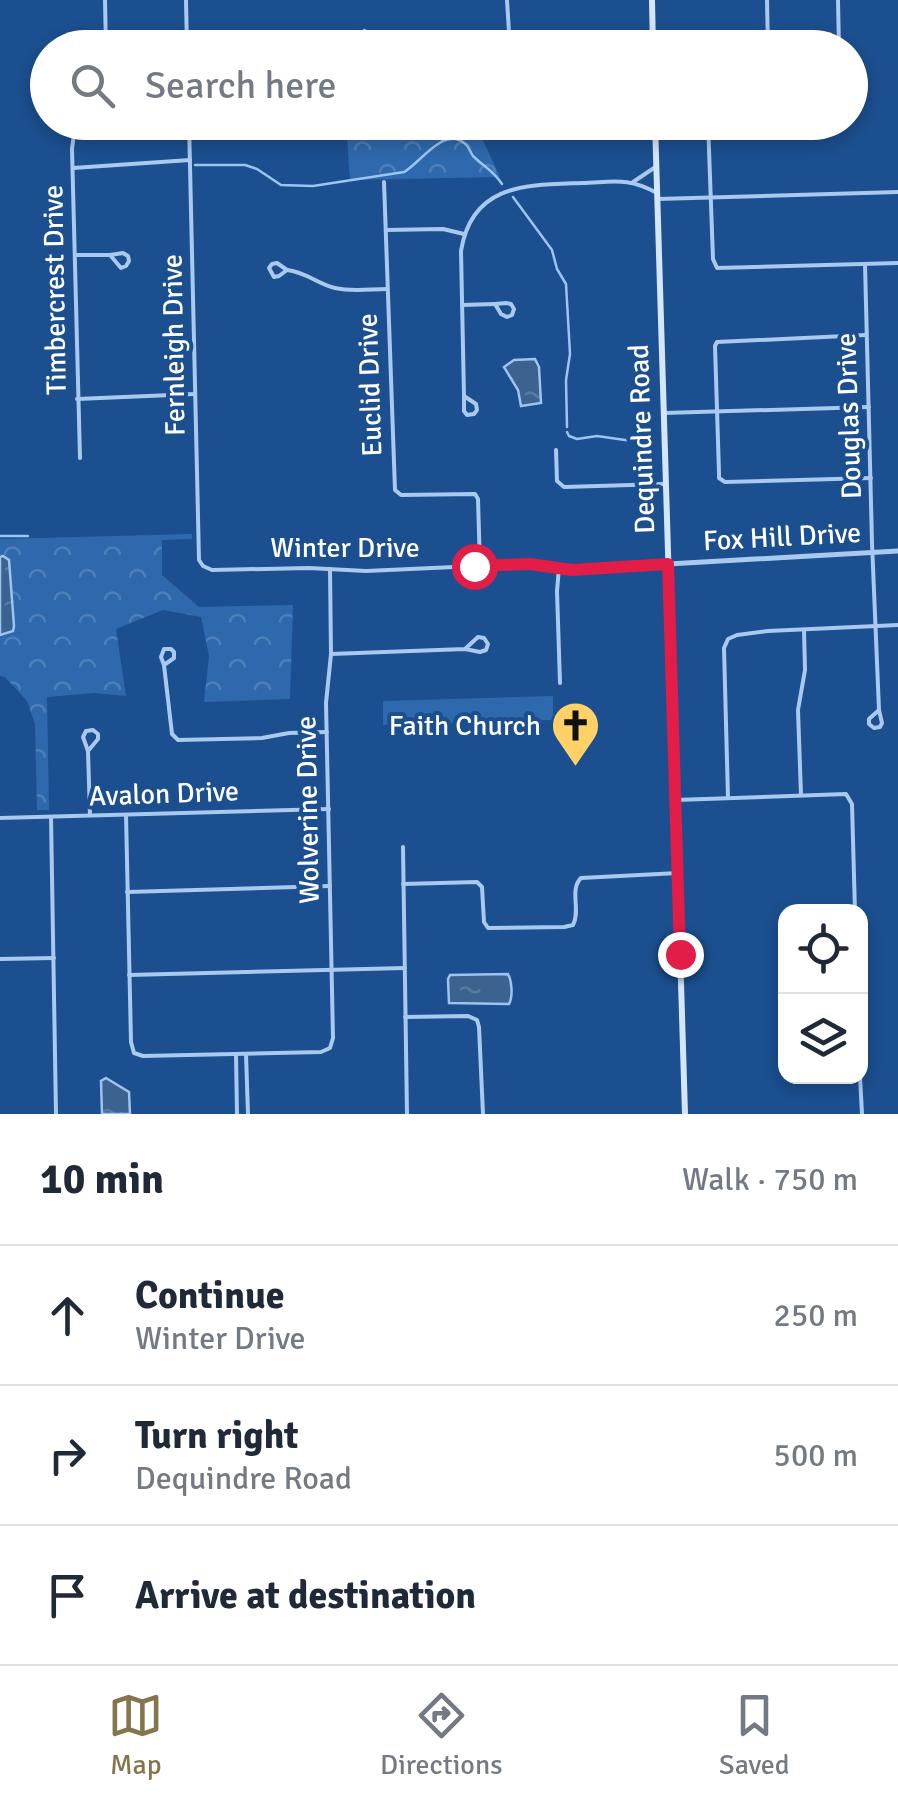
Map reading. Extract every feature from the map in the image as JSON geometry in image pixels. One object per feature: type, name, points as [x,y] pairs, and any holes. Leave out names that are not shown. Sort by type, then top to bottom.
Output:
[{"type":"main road","points":[[652,0],[653,30]]},
{"type":"main road","name":"Dequindre Road","points":[[655,140],[685,1114]]},
{"type":"street","points":[[105,0],[106,30]]},
{"type":"street","points":[[186,0],[187,30]]},
{"type":"street","points":[[508,0],[509,30]]},
{"type":"street","points":[[767,0],[768,30]]},
{"type":"street","points":[[838,0],[839,30]]},
{"type":"street","name":"Timbercrest Drive","points":[[73,140],[80,458]]},
{"type":"street","name":"Fernleigh Drive","points":[[189,140],[202,566]]},
{"type":"street","points":[[709,140],[715,266],[898,263]]},
{"type":"street","points":[[72,168],[190,160]]},
{"type":"street","points":[[464,396],[460,259],[464,234],[480,209],[510,190],[533,185],[633,182],[656,167]]},
{"type":"street","name":"Euclid Drive","points":[[384,182],[394,490],[401,496],[476,496],[480,566]]},
{"type":"street","points":[[633,182],[657,196],[898,192]]},
{"type":"street","points":[[386,230],[442,229],[464,234]]},
{"type":"street","points":[[74,254],[110,255]]},
{"type":"street","name":"Douglas Drive","points":[[864,264],[879,710]]},
{"type":"street","points":[[287,270],[340,289],[387,289]]},
{"type":"street","points":[[462,305],[495,304]]},
{"type":"street","points":[[867,335],[717,342],[715,346],[721,480],[871,478]]},
{"type":"street","points":[[77,399],[195,394]]},
{"type":"street","points":[[664,412],[869,406]]},
{"type":"street","points":[[556,450],[556,479],[564,487],[666,484]]},
{"type":"street","name":"Fox Hill Drive","points":[[668,564],[898,551]]},
{"type":"street","name":"Winter Drive","points":[[202,566],[212,570],[366,571],[530,564],[587,569],[668,564]]},
{"type":"street","points":[[559,568],[560,683]]},
{"type":"street","name":"Wolverine Drive","points":[[246,1054],[328,1050],[332,1046],[326,692],[331,654],[330,569]]},
{"type":"street","points":[[728,798],[724,648],[728,639],[754,632],[898,625]]},
{"type":"street","points":[[801,795],[798,710],[804,630]]},
{"type":"street","points":[[331,654],[465,649]]},
{"type":"street","points":[[164,666],[172,734],[178,740],[327,732]]},
{"type":"street","points":[[88,751],[90,816]]},
{"type":"street","points":[[676,800],[839,793],[848,796],[852,804],[855,904]]},
{"type":"street","name":"Avalon Drive","points":[[0,818],[330,809]]},
{"type":"street","points":[[126,815],[132,1050],[137,1056],[236,1054],[246,1054],[248,1112],[237,1112],[236,1054]]},
{"type":"street","points":[[50,817],[56,1114]]},
{"type":"street","points":[[403,847],[407,1114]]},
{"type":"street","points":[[403,884],[474,881],[482,887],[484,922],[488,928],[564,927],[576,920],[576,886],[581,878],[678,873]]},
{"type":"street","points":[[127,892],[330,886]]},
{"type":"street","points":[[0,959],[54,958]]},
{"type":"street","points":[[129,975],[405,968]]},
{"type":"street","points":[[406,1016],[468,1016],[478,1022],[483,1114]]},
{"type":"street","points":[[860,1084],[862,1114]]},
{"type":"green space","points":[[347,140],[483,140],[500,177],[350,180]]},
{"type":"green space","points":[[192,534],[192,539],[162,540],[162,575],[199,607],[293,605],[290,699],[204,702],[209,656],[201,617],[163,610],[116,629],[126,696],[94,693],[47,697],[49,810],[37,810],[35,724],[27,701],[0,676],[0,539]]},
{"type":"green space","points":[[553,696],[553,720],[383,725],[383,701]]},
{"type":"water","points":[[535,359],[541,403],[521,406],[518,390],[504,367],[514,360]]},
{"type":"water","points":[[0,557],[9,560],[14,626],[13,631],[0,635]]},
{"type":"water","points":[[508,974],[512,989],[509,1004],[449,1003],[450,975]]},
{"type":"water","points":[[106,1078],[129,1092],[130,1114],[102,1114],[101,1081]]},
{"type":"waterway","points":[[195,165],[245,165],[281,185],[313,186],[404,172],[446,140]]},
{"type":"waterway","points":[[458,140],[502,184]]},
{"type":"waterway","points":[[513,197],[552,250],[566,284],[570,354],[567,427]]},
{"type":"waterway","points":[[567,432],[577,439],[597,436],[646,443]]},
{"type":"waterway","points":[[0,536],[28,536]]},
{"type":"place","name":"Faith Church","points":[[576,768]]},
{"type":"route","points":[[474,566],[530,564],[572,570],[668,564],[680,954]]}]
